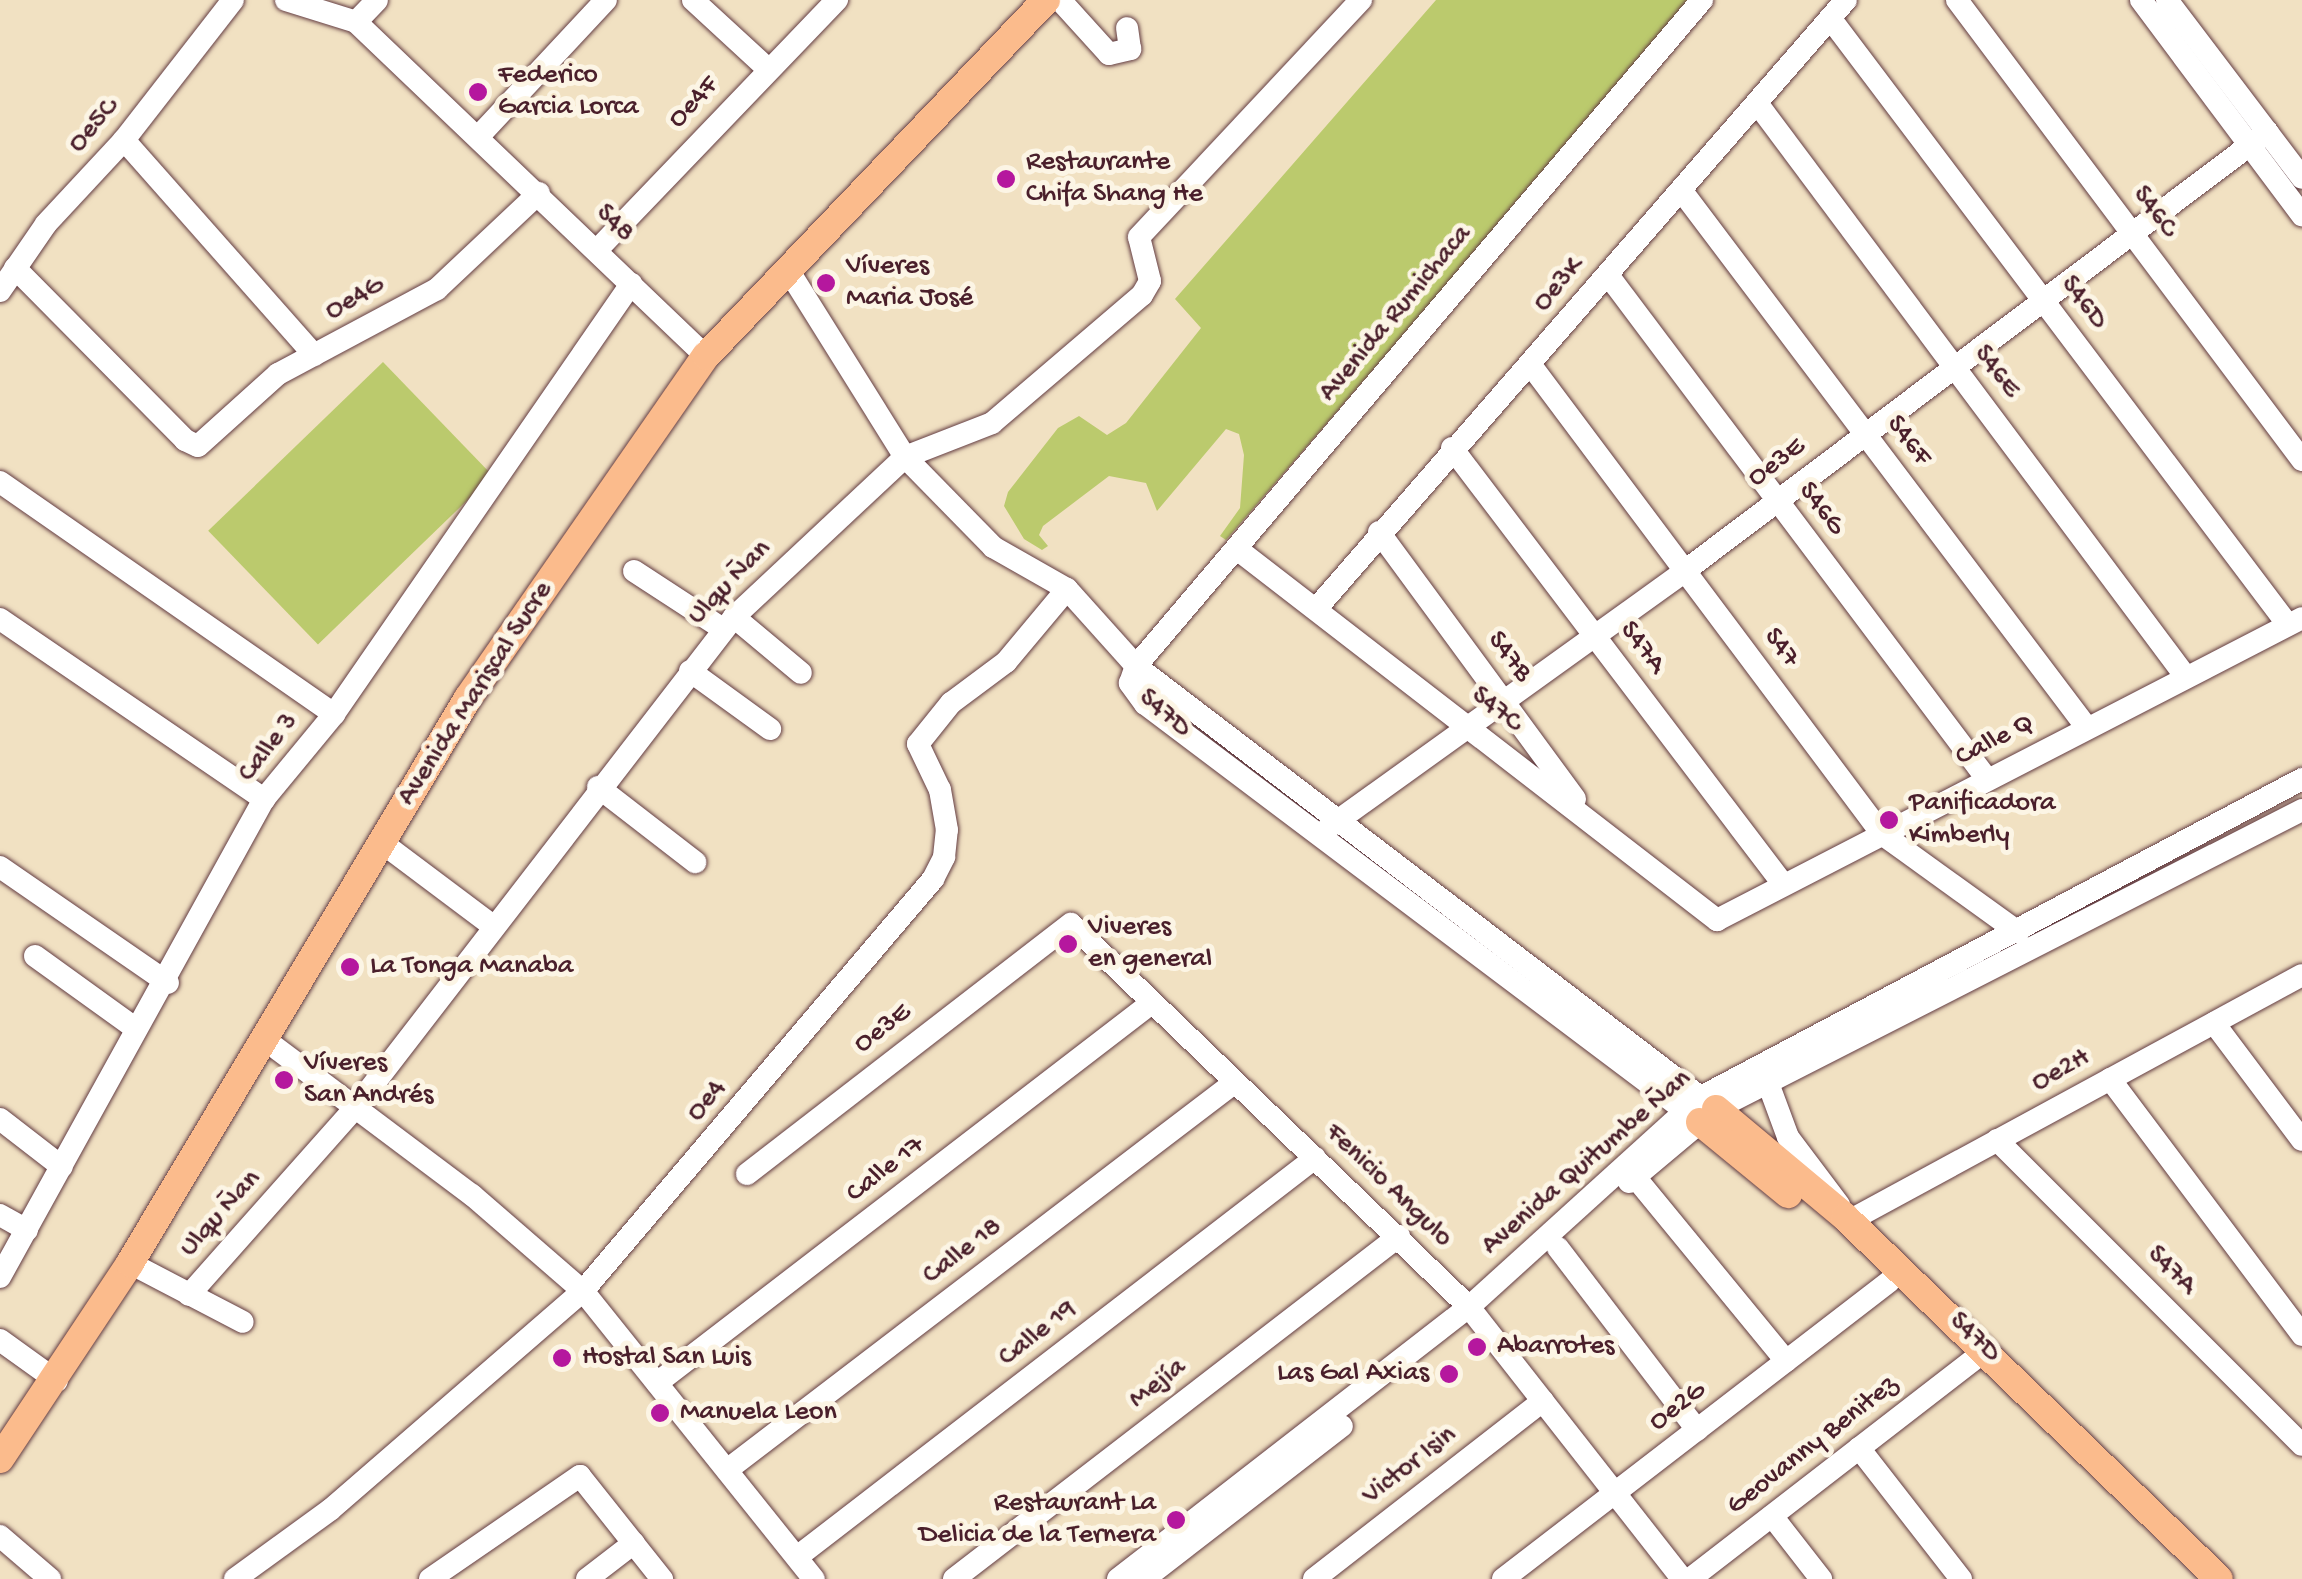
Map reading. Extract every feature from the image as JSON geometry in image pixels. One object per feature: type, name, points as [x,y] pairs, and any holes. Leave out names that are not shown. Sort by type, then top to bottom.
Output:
[{"type":"main road","name":"Avenida Mariscal Sucre","points":[[0,1459],[57,1381],[130,1263],[468,698],[706,356],[790,273],[1046,0]]},
{"type":"main road","name":"S47D","points":[[1700,1110],[1847,1219],[2042,1416],[2192,1579]]},
{"type":"main road","name":"S47D","points":[[1700,1110],[2219,1579]]},
{"type":"street","name":"Oe5C","points":[[0,291],[46,224],[124,140],[233,0]]},
{"type":"street","points":[[286,0],[356,22],[377,0]]},
{"type":"street","points":[[479,136],[606,0]]},
{"type":"street","points":[[693,0],[768,69]]},
{"type":"street","name":"Oe4F","points":[[598,250],[838,0]]},
{"type":"street","points":[[1060,0],[1109,54],[1130,49],[1127,28]]},
{"type":"street","name":"Avenida Rumichaca","points":[[1136,666],[1702,0]]},
{"type":"street","name":"Oe3K","points":[[1316,609],[1452,448],[1530,364],[1846,0]]},
{"type":"street","name":"S46C","points":[[1958,0],[2302,460]]},
{"type":"street","points":[[2141,0],[2258,138],[2302,178]]},
{"type":"street","points":[[2169,0],[2302,214]]},
{"type":"street","name":"Ulqu Ñan","points":[[189,1295],[356,1107],[598,787],[728,623],[905,457],[992,423],[1142,295],[1150,281],[1139,236],[1358,1]]},
{"type":"street","name":"S46D","points":[[1830,18],[2295,621]]},
{"type":"street","name":"S48","points":[[356,22],[706,356]]},
{"type":"street","name":"S46E","points":[[1756,103],[2186,677]]},
{"type":"street","name":"Oe3E","points":[[1318,835],[1686,570],[2258,138]]},
{"type":"street","points":[[124,140],[314,356]]},
{"type":"street","name":"S46F","points":[[1681,190],[2087,728]]},
{"type":"street","name":"Oe4G","points":[[15,268],[193,446],[208,442],[252,393],[437,289],[539,193]]},
{"type":"street","points":[[790,273],[905,457],[993,547],[1067,589],[1136,666]]},
{"type":"street","name":"S46G","points":[[1608,274],[1987,779]]},
{"type":"street","name":"Calle 3","points":[[0,1278],[135,1028],[168,983],[264,798],[334,714],[631,284]]},
{"type":"street","name":"S47","points":[[1530,364],[1882,834],[2018,932]]},
{"type":"street","name":"S47A","points":[[1452,448],[1783,884]]},
{"type":"street","points":[[0,482],[334,714]]},
{"type":"street","name":"S47B","points":[[1379,532],[1590,820]]},
{"type":"street","name":"S47C","points":[[1237,548],[1717,920]]},
{"type":"street","points":[[634,571],[728,623],[801,673]]},
{"type":"street","name":"Oe4","points":[[235,1579],[330,1510],[583,1291],[933,879],[944,857],[947,830],[940,790],[918,744],[952,703],[1006,662],[1067,589]]},
{"type":"street","points":[[0,620],[264,798]]},
{"type":"street","name":"Calle Q","points":[[1717,920],[2295,621]]},
{"type":"street","name":"S47D","points":[[1136,666],[1340,820],[1700,1110],[1318,835],[1145,704],[1130,683],[1136,666]]},
{"type":"street","points":[[690,672],[770,730]]},
{"type":"street","name":"Avenida Quitumbe Ñan","points":[[1144,1579],[1474,1313],[1700,1110],[2302,778]]},
{"type":"street","points":[[598,787],[695,862]]},
{"type":"street","name":"Avenida Quitumbe Ñan","points":[[1118,1579],[1558,1248],[1700,1110],[1768,1083],[2302,810]]},
{"type":"street","points":[[381,842],[493,926]]},
{"type":"street","points":[[0,867],[168,983]]},
{"type":"street","name":"Fenicio Angulo","points":[[1055,930],[1071,924],[1150,1004],[1399,1236],[1474,1313],[1682,1579]]},
{"type":"street","name":"Oe3E","points":[[747,1174],[1055,930]]},
{"type":"street","points":[[35,956],[135,1028]]},
{"type":"street","name":"Oe2H","points":[[1847,1219],[2302,975]]},
{"type":"street","name":"Calle 17","points":[[657,1383],[1150,1004]]},
{"type":"street","points":[[2214,1023],[2302,1140]]},
{"type":"street","points":[[264,1040],[356,1107],[583,1291],[814,1579]]},
{"type":"street","points":[[2110,1079],[2302,1335]]},
{"type":"street","name":"Calle 18","points":[[727,1470],[1236,1082]]},
{"type":"street","points":[[1768,1083],[1788,1138],[1847,1219]]},
{"type":"street","points":[[0,1120],[62,1167]]},
{"type":"street","name":"S47A","points":[[1997,1140],[2302,1446]]},
{"type":"street","name":"Calle 19","points":[[797,1557],[1315,1158]]},
{"type":"street","points":[[1635,1177],[1786,1361]]},
{"type":"street","points":[[0,1215],[27,1230]]},
{"type":"street","name":"Mejía","points":[[954,1579],[1399,1236]]},
{"type":"street","points":[[1558,1248],[1697,1430]]},
{"type":"street","points":[[130,1263],[244,1322]]},
{"type":"street","name":"Oe2G","points":[[1503,1579],[1888,1282]]},
{"type":"street","points":[[0,1340],[57,1381]]},
{"type":"street","name":"Geovanny Benitez","points":[[1690,1579],[1974,1360]]},
{"type":"street","name":"Victor Isin","points":[[1314,1579],[1543,1401]]},
{"type":"street","points":[[1859,1448],[1962,1579]]},
{"type":"street","points":[[430,1579],[580,1476],[662,1579]]},
{"type":"street","points":[[1772,1516],[1821,1579]]},
{"type":"street","points":[[0,1536],[50,1579]]},
{"type":"street","points":[[587,1579],[634,1543]]},
{"type":"green space","points":[[1436,0],[1692,0],[1226,540],[1220,536],[1240,508],[1244,455],[1239,434],[1226,429],[1157,511],[1146,483],[1109,476],[1043,526],[1039,535],[1048,546],[1042,550],[1024,539],[1004,506],[1008,492],[1058,428],[1079,416],[1107,435],[1126,423],[1201,328],[1175,299]]},
{"type":"green space","points":[[383,362],[493,476],[318,644],[208,531]]},
{"type":"place","name":"Federico Garcia Lorca","points":[[478,92]]},
{"type":"place","name":"Restaurante Chifa Shang He","points":[[1006,179]]},
{"type":"place","name":"Víveres Maria José","points":[[826,283]]},
{"type":"place","name":"Panificadora Kimberly","points":[[1889,820]]},
{"type":"place","name":"Viveres en general","points":[[1068,944]]},
{"type":"place","name":"La Tonga Manaba","points":[[350,967]]},
{"type":"place","name":"Víveres San Andrés","points":[[284,1080]]},
{"type":"place","name":"Abarrotes","points":[[1477,1347]]},
{"type":"place","name":"Hostal San Luis","points":[[562,1358]]},
{"type":"place","name":"Las Gal Axias","points":[[1449,1374]]},
{"type":"place","name":"Manuela Leon","points":[[660,1413]]},
{"type":"place","name":"Restaurant La Delicia de la Ternera","points":[[1176,1520]]}]
